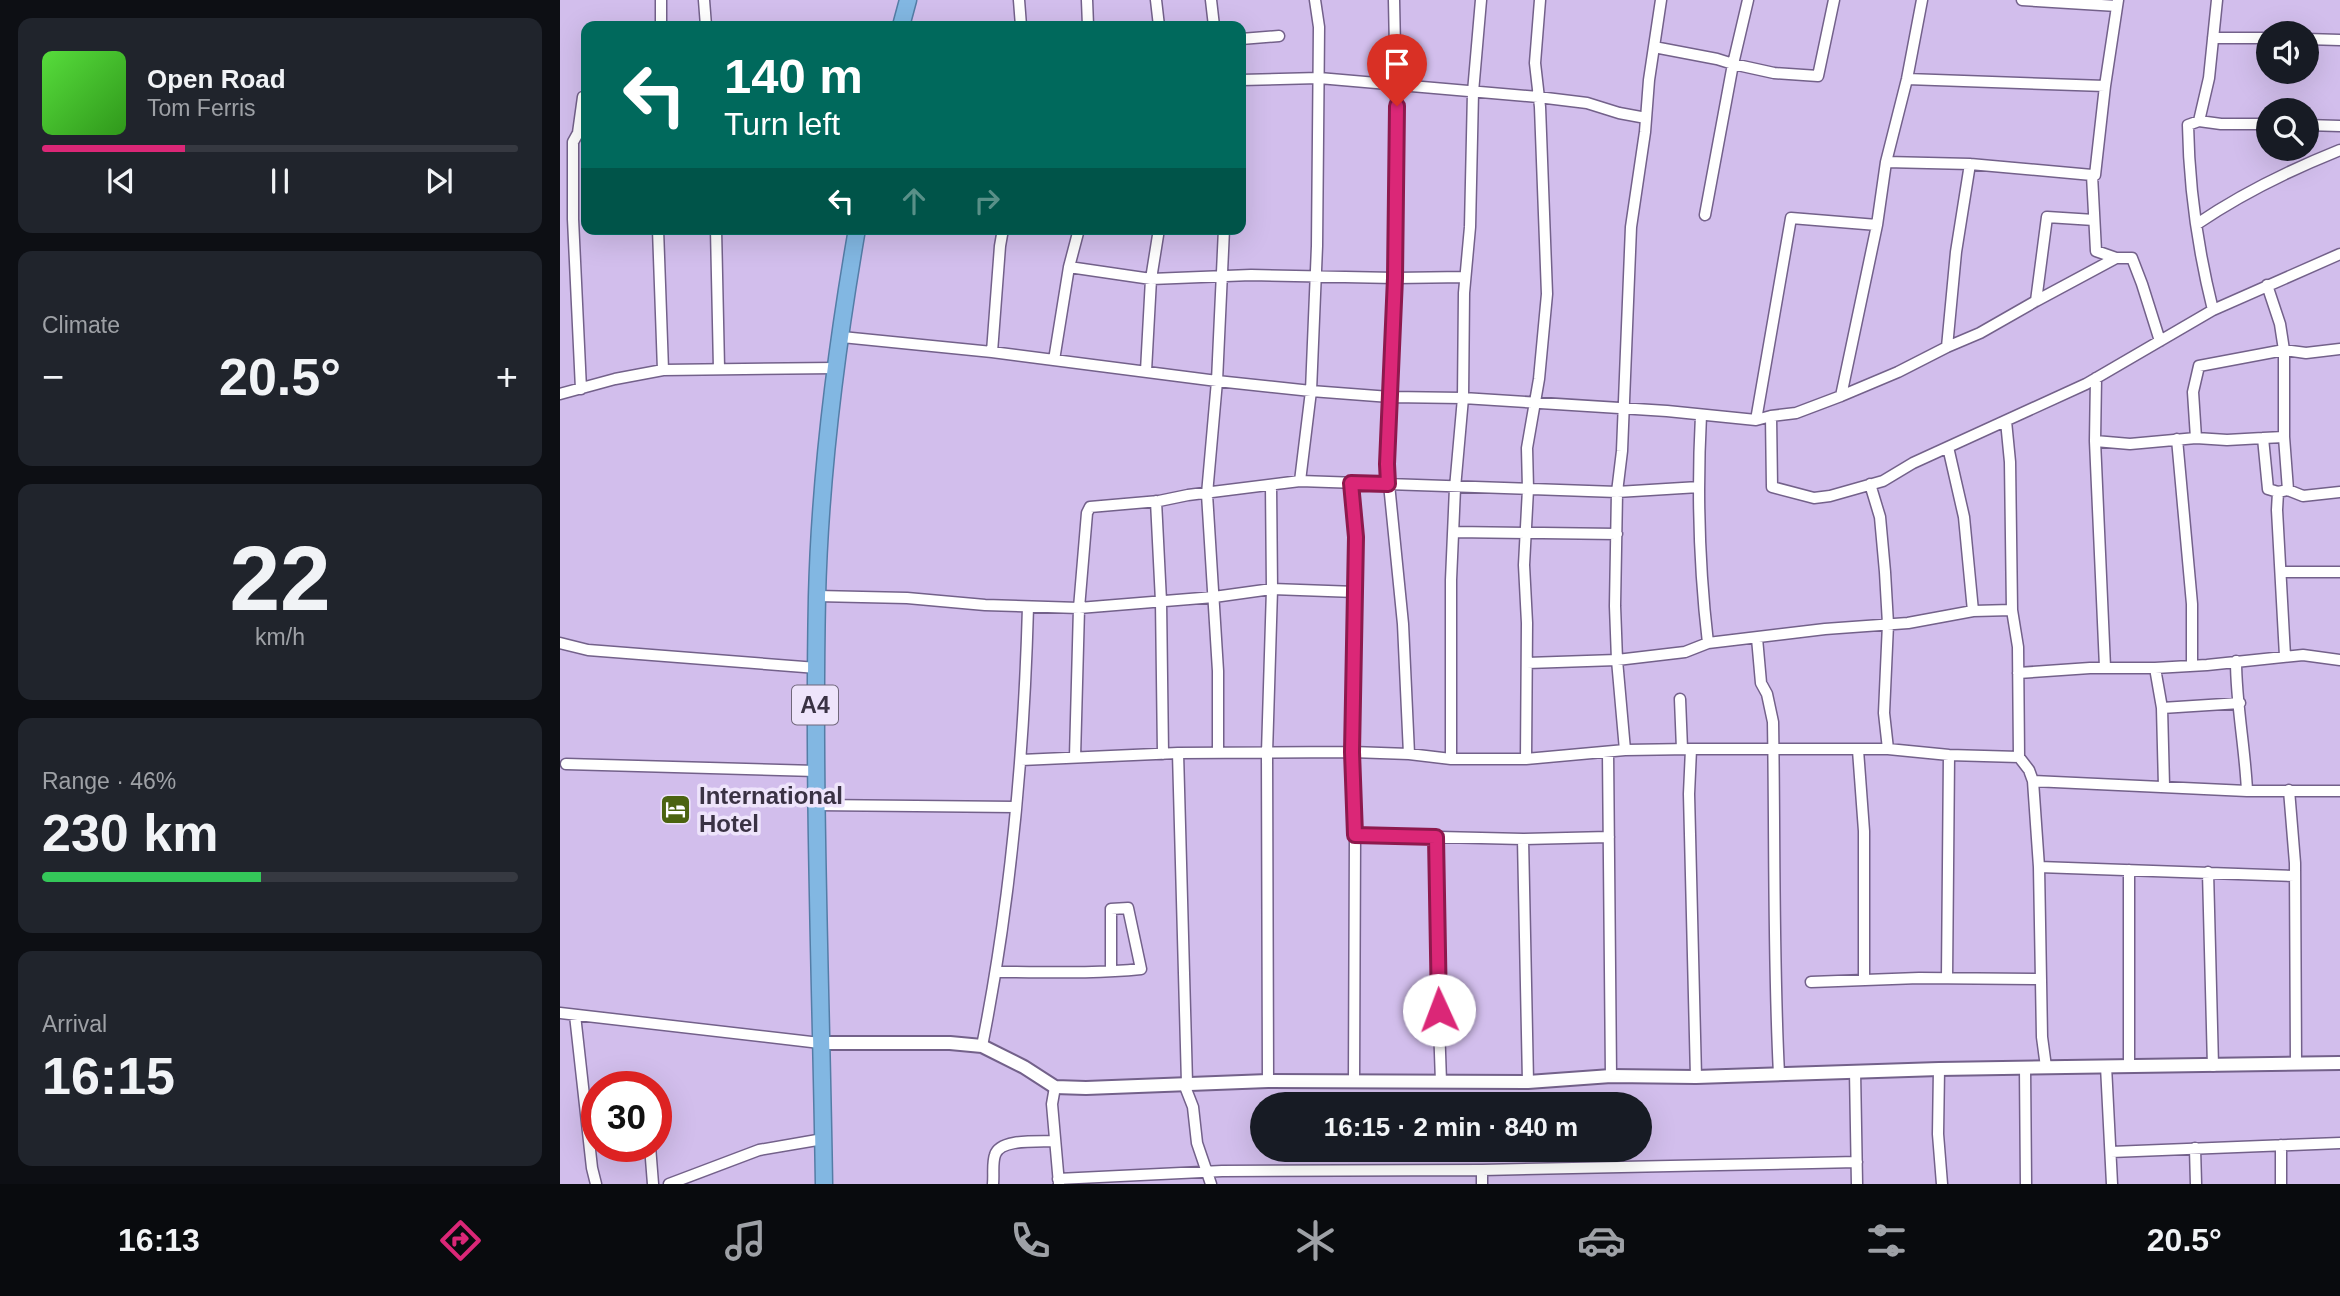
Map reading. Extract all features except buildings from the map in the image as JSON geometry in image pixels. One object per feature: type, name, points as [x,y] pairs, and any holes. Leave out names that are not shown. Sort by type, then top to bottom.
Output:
[{"type":"highway","points":[[902,21],[908,0]]},
{"type":"highway","name":"A4","points":[[824,1184],[816,805],[817,596],[836,368],[856,235]]},
{"type":"street","points":[[661,0],[661,21]]},
{"type":"street","points":[[704,0],[706,21]]},
{"type":"street","points":[[1019,0],[1021,21]]},
{"type":"street","points":[[1087,0],[1088,21]]},
{"type":"street","points":[[1156,0],[1158,21]]},
{"type":"street","points":[[1211,0],[1213,21]]},
{"type":"street","points":[[1300,481],[1311,391],[1316,275],[1319,27],[1315,0]]},
{"type":"street","points":[[1394,0],[1397,85],[1395,278],[1387,464],[1403,624],[1409,754]]},
{"type":"street","points":[[1451,759],[1451,580],[1463,398],[1473,92],[1481,0]]},
{"type":"street","points":[[1526,759],[1524,565],[1527,448],[1539,379],[1547,293],[1535,63],[1540,0]]},
{"type":"street","points":[[1625,750],[1617,660],[1617,492],[1624,409],[1631,227],[1661,0]]},
{"type":"street","points":[[1705,215],[1733,64],[1748,0]]},
{"type":"street","points":[[1654,47],[1774,73],[1818,76],[1834,0]]},
{"type":"street","points":[[1841,396],[1877,225],[1886,163],[1907,79],[1922,0]]},
{"type":"street","points":[[1886,163],[1970,164],[2095,175],[2118,3],[2022,0]]},
{"type":"street","points":[[2199,121],[2209,78],[2217,0]]},
{"type":"street","points":[[1246,39],[1279,36]]},
{"type":"street","points":[[2213,38],[2256,38]]},
{"type":"street","points":[[2319,39],[2340,40]]},
{"type":"street","points":[[1246,80],[1319,78],[1538,97],[1587,103],[1646,118]]},
{"type":"street","points":[[1907,79],[2105,86]]},
{"type":"street","points":[[581,112],[578,134],[573,142],[573,219],[581,390]]},
{"type":"street","points":[[2213,310],[2200,252],[2188,164],[2188,125],[2199,121],[2256,124]]},
{"type":"street","points":[[2319,125],[2340,126]]},
{"type":"street","points":[[2197,224],[2261,186],[2340,150]]},
{"type":"street","points":[[1947,347],[1956,252],[1970,164]]},
{"type":"street","points":[[2092,175],[2096,251],[2116,258],[2132,258],[2160,341]]},
{"type":"street","points":[[2036,300],[2047,217],[2094,220]]},
{"type":"street","points":[[1756,420],[1791,218],[1877,225]]},
{"type":"street","points":[[658,235],[663,370]]},
{"type":"street","points":[[716,235],[719,368]]},
{"type":"street","points":[[992,352],[1002,235]]},
{"type":"street","points":[[1054,360],[1069,267],[1077,235]]},
{"type":"street","points":[[1146,371],[1152,279],[1158,235]]},
{"type":"street","points":[[1218,753],[1218,671],[1207,494],[1217,381],[1224,235]]},
{"type":"street","points":[[1771,416],[1772,487],[1814,498],[1883,481],[1913,463],[2096,378],[2213,310],[2340,254]]},
{"type":"street","points":[[842,337],[992,352],[1311,391],[1391,397],[1463,398],[1756,420],[1796,413],[1898,372],[1980,333],[2116,258]]},
{"type":"street","points":[[1069,267],[1152,279],[1316,275],[1465,277]]},
{"type":"street","points":[[2267,285],[2280,324],[2284,351],[2283,491],[2277,510],[2285,656]]},
{"type":"street","points":[[2196,438],[2193,392],[2199,366],[2284,351],[2306,353],[2340,349]]},
{"type":"street","points":[[560,394],[615,379],[663,370],[836,368]]},
{"type":"street","points":[[2096,378],[2095,441],[2105,667]]},
{"type":"street","points":[[1701,415],[1701,581],[1708,643]]},
{"type":"street","points":[[2006,421],[2010,463],[2012,610],[2018,647],[2019,758],[2029,769],[2033,781],[2039,867],[2042,1037],[2046,1067]]},
{"type":"street","points":[[2095,441],[2130,444],[2196,438],[2227,440],[2284,437]]},
{"type":"street","points":[[2263,438],[2268,489],[2303,496],[2340,492]]},
{"type":"street","points":[[2177,439],[2192,604],[2192,665]]},
{"type":"street","points":[[1948,447],[1964,517],[1973,611]]},
{"type":"street","points":[[1074,757],[1079,608],[1087,513],[1090,507],[1156,501],[1300,481],[1617,492],[1699,487]]},
{"type":"street","points":[[1351,483],[1356,537],[1352,752],[1355,835],[1354,1081]]},
{"type":"street","points":[[1870,484],[1880,517],[1888,624],[1885,713],[1888,750]]},
{"type":"street","points":[[1268,1081],[1267,752],[1272,589],[1271,485]]},
{"type":"street","points":[[1156,501],[1161,601],[1163,754]]},
{"type":"street","points":[[1454,532],[1617,534]]},
{"type":"street","points":[[2281,572],[2340,572]]},
{"type":"street","points":[[817,596],[1079,608],[1214,597],[1272,589],[1356,593]]},
{"type":"street","points":[[982,1046],[997,972],[1012,862],[1026,695],[1028,607]]},
{"type":"street","points":[[1527,663],[1617,660],[1685,652],[1708,643],[1955,616],[1973,611],[2012,610]]},
{"type":"street","points":[[1757,638],[1761,683],[1767,694],[1773,722],[1777,944],[1775,996],[1779,1074]]},
{"type":"street","points":[[560,643],[589,650],[817,668]]},
{"type":"street","points":[[2018,673],[2105,667],[2155,668],[2303,655],[2340,660]]},
{"type":"street","points":[[2236,661],[2247,790]]},
{"type":"street","points":[[2155,668],[2162,708],[2164,786]]},
{"type":"street","points":[[1680,699],[1689,807],[1696,1077]]},
{"type":"street","points":[[2162,708],[2240,703]]},
{"type":"street","points":[[1021,760],[1267,752],[1352,752],[1451,759],[1526,759],[1625,750],[1686,749],[1888,750],[2019,758]]},
{"type":"street","points":[[1858,750],[1864,831],[1864,980]]},
{"type":"street","points":[[1608,752],[1611,1076]]},
{"type":"street","points":[[1178,753],[1186,1084],[1193,1107],[1194,1129],[1211,1184]]},
{"type":"street","points":[[1948,978],[1950,755]]},
{"type":"street","points":[[566,764],[816,771]]},
{"type":"street","points":[[2033,781],[2340,791]]},
{"type":"street","points":[[2289,790],[2294,876],[2296,1063]]},
{"type":"street","points":[[816,805],[1015,807]]},
{"type":"street","points":[[1355,835],[1523,839],[1609,837]]},
{"type":"street","points":[[1436,837],[1441,1082]]},
{"type":"street","points":[[1523,839],[1528,1082]]},
{"type":"street","points":[[2039,867],[2294,876]]},
{"type":"street","points":[[2129,870],[2129,1065]]},
{"type":"street","points":[[2208,872],[2213,1066]]},
{"type":"street","points":[[997,972],[1071,974],[1142,969],[1128,908],[1111,909],[1111,971]]},
{"type":"street","points":[[1811,982],[2041,978]]},
{"type":"street","points":[[560,1013],[820,1043],[950,1043],[982,1046],[1024,1067],[1055,1087],[1268,1081],[1528,1082],[1611,1076],[1696,1077],[1855,1070],[2340,1063]]},
{"type":"street","points":[[575,1015],[596,1184]]},
{"type":"street","points":[[2106,1066],[2112,1184]]},
{"type":"street","points":[[2025,1068],[2026,1184]]},
{"type":"street","points":[[1939,1069],[1938,1134],[1942,1184]]},
{"type":"street","points":[[1855,1070],[1857,1184]]},
{"type":"street","points":[[1055,1087],[1052,1104],[1058,1181],[1147,1179],[1207,1171],[1482,1170],[1857,1162]]},
{"type":"street","points":[[669,1184],[702,1179],[760,1150],[824,1139]]},
{"type":"street","points":[[993,1184],[995,1155],[999,1147],[1007,1144],[1055,1141]]},
{"type":"street","points":[[2111,1152],[2340,1143]]},
{"type":"street","points":[[2281,1145],[2281,1184]]},
{"type":"street","points":[[2195,1148],[2196,1184]]},
{"type":"street","points":[[651,1162],[653,1184]]},
{"type":"street","points":[[1482,1170],[1482,1184]]},
{"type":"place","name":"International Hotel","points":[[676,810]]},
{"type":"route","points":[[1397,106],[1388,484],[1351,483],[1356,537],[1352,752],[1355,835],[1436,837],[1439,1010]]}]
